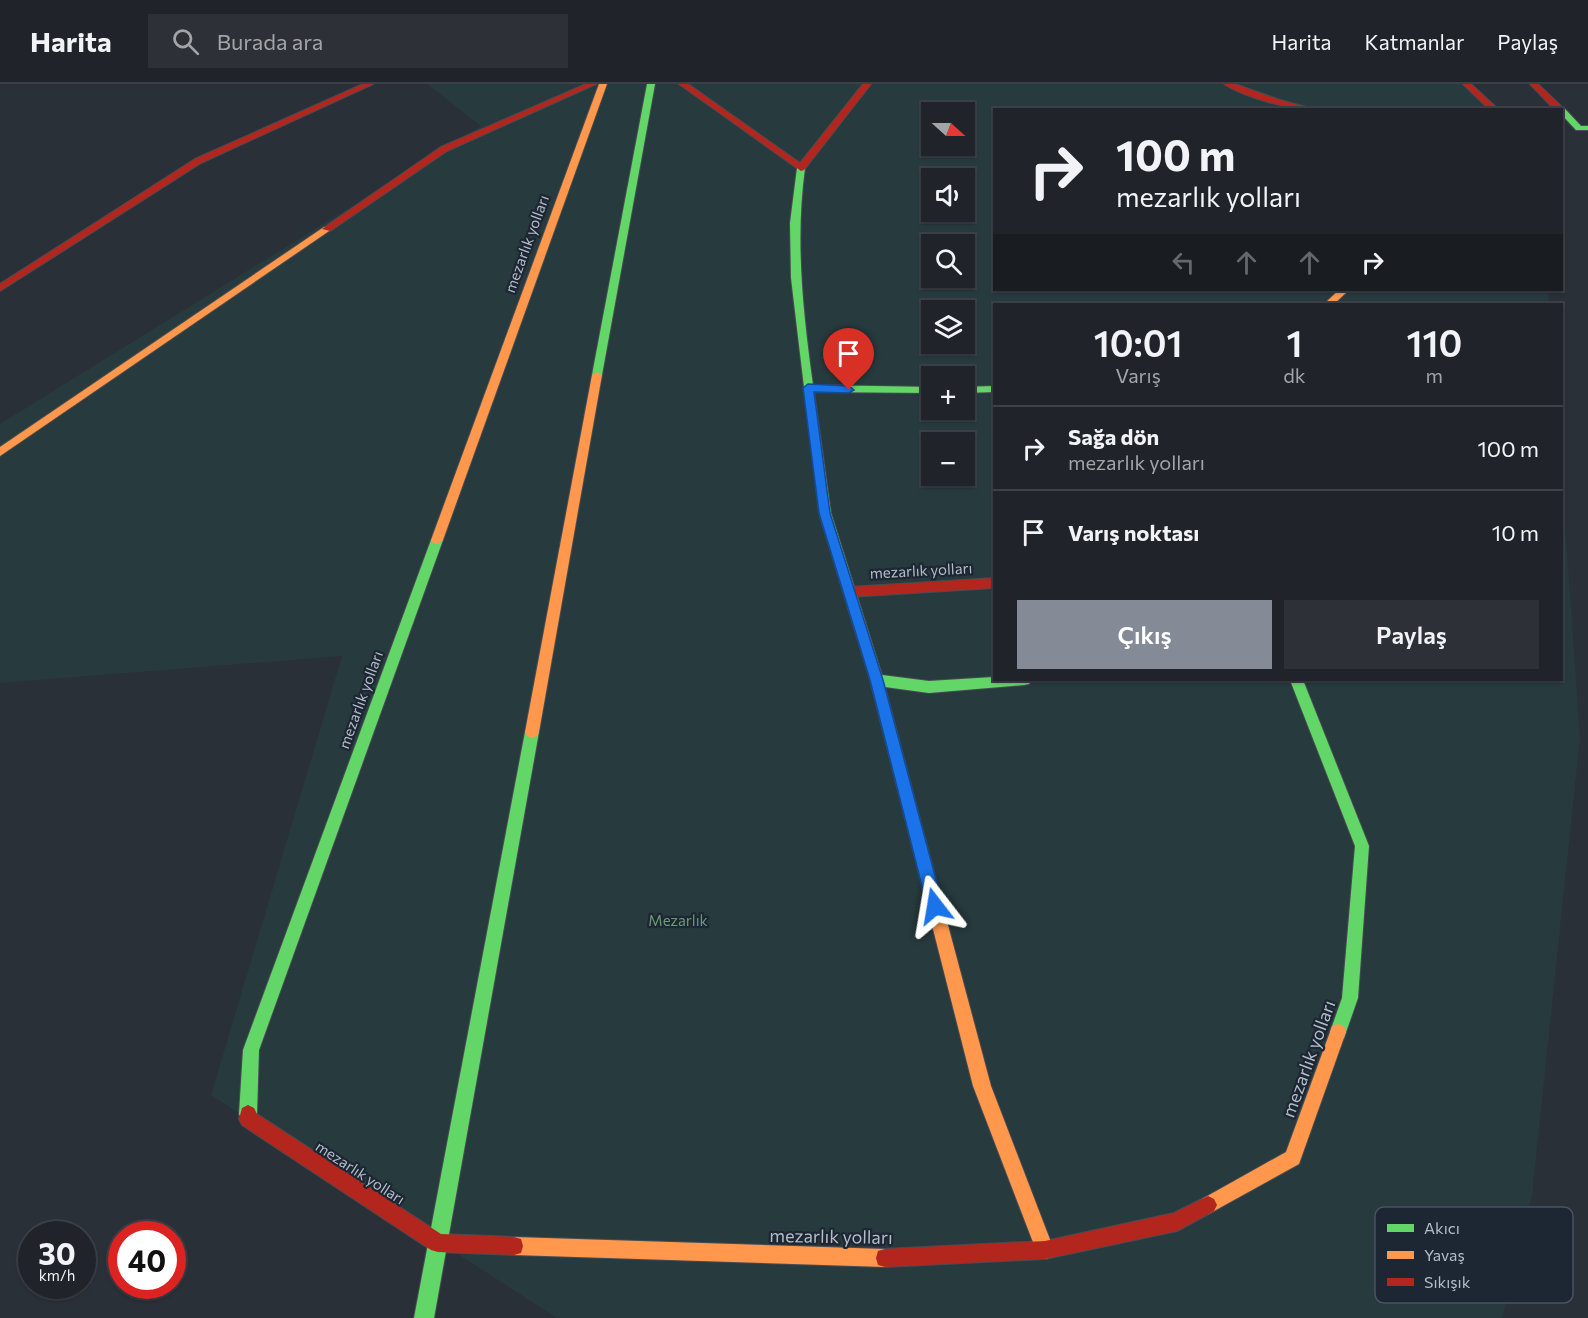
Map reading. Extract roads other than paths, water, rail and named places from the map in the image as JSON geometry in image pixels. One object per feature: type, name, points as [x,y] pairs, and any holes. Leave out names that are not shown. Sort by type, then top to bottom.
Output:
[{"type":"street","points":[[0,288],[30,272],[130,202],[198,161],[369,84]]},
{"type":"street","points":[[0,452],[444,149],[592,84]]},
{"type":"street","name":"mezarlık yolları","points":[[603,84],[251,1050],[248,1119],[438,1243],[871,1258],[1044,1250],[1177,1222],[1293,1158],[1350,998],[1362,846],[1296,681]]},
{"type":"street","points":[[424,1318],[651,84]]},
{"type":"street","points":[[683,84],[801,168]]},
{"type":"street","points":[[867,84],[801,168],[793,200],[795,283],[825,513],[877,680],[982,1086],[1044,1250]]},
{"type":"street","points":[[1228,84],[1278,102],[1304,108]]},
{"type":"street","points":[[1467,84],[1493,108]]},
{"type":"street","points":[[1534,84],[1558,108]]},
{"type":"street","points":[[312,92],[319,107]]},
{"type":"street","points":[[1563,113],[1579,128],[1588,128]]},
{"type":"street","points":[[1330,303],[1343,291]]},
{"type":"street","points":[[808,388],[921,390]]},
{"type":"street","points":[[975,390],[993,389]]},
{"type":"street","name":"mezarlık yolları","points":[[849,592],[993,583]]},
{"type":"street","points":[[877,680],[929,687],[1010,681]]},
{"type":"park label","name":"Mezarlık","points":[[678,921]]}]
